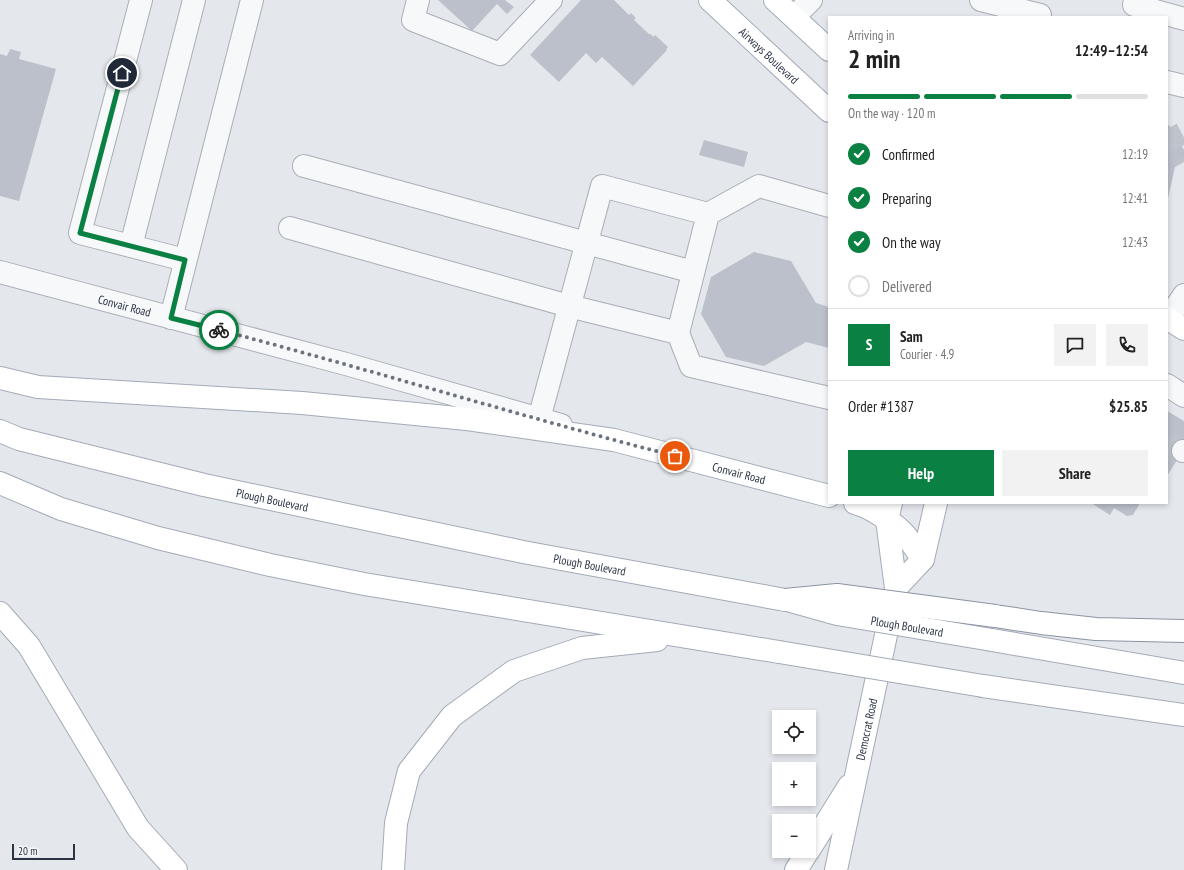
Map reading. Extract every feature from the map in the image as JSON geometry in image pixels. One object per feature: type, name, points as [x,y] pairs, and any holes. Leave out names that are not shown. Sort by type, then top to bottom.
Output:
[{"type":"main road","name":"Airways Boulevard","points":[[710,0],[828,110]]},
{"type":"main road","points":[[775,0],[828,49]]},
{"type":"main road","points":[[0,378],[38,387],[302,403],[467,419],[614,440]]},
{"type":"main road","name":"Plough Boulevard","points":[[0,431],[19,439],[204,485],[523,552],[785,600],[837,614],[1184,673]]},
{"type":"main road","name":"Convair Road","points":[[614,440],[828,496]]},
{"type":"main road","points":[[0,483],[69,512],[158,538],[270,565],[364,584],[983,686],[1184,715]]},
{"type":"main road","points":[[859,504],[889,512],[923,559]]},
{"type":"main road","points":[[896,588],[923,559],[936,504]]},
{"type":"main road","name":"Democrat Road","points":[[836,870],[896,588],[889,512]]},
{"type":"main road","points":[[785,600],[837,595],[1041,623],[1096,629],[1184,631]]},
{"type":"main road","points":[[0,613],[29,646],[138,828],[176,870]]},
{"type":"main road","points":[[393,870],[396,823],[409,771],[452,716],[514,671],[521,668],[582,648],[684,637]]},
{"type":"main road","points":[[816,839],[856,775]]},
{"type":"main road","points":[[796,870],[804,858]]},
{"type":"street","points":[[141,0],[80,233],[185,260]]},
{"type":"street","points":[[131,246],[194,0]]},
{"type":"street","points":[[171,318],[252,0]]},
{"type":"street","points":[[418,0],[413,20],[500,54],[551,0]]},
{"type":"street","points":[[794,18],[811,0]]},
{"type":"street","points":[[981,0],[1041,11]]},
{"type":"street","points":[[1135,0],[1134,5],[1184,19]]},
{"type":"street","points":[[1168,82],[1184,86]]},
{"type":"street","points":[[304,166],[586,244],[694,272]]},
{"type":"street","points":[[539,419],[602,186],[708,214],[759,186],[828,206]]},
{"type":"street","points":[[708,214],[678,333],[691,366],[828,398]]},
{"type":"street","points":[[290,228],[569,306],[678,333]]},
{"type":"street","name":"Convair Road","points":[[0,272],[346,364],[614,440]]},
{"type":"street","points":[[1173,322],[1184,296]]},
{"type":"street","points":[[1168,386],[1184,396]]},
{"type":"building","points":[[438,0],[505,0],[514,7],[507,14],[497,4],[472,31]]},
{"type":"building","points":[[581,0],[614,0],[629,15],[631,13],[636,18],[634,20],[649,34],[653,37],[655,35],[668,47],[666,49],[667,50],[633,86],[602,57],[596,63],[586,53],[559,82],[530,55]]},
{"type":"building","points":[[10,49],[21,52],[19,59],[56,69],[19,201],[0,196],[0,54],[7,56]]},
{"type":"building","points":[[1168,126],[1184,150],[1184,162],[1175,167],[1168,198]]},
{"type":"building","points":[[704,140],[748,152],[744,167],[699,155]]},
{"type":"building","points":[[754,252],[791,261],[816,303],[828,307],[828,348],[806,342],[764,366],[726,357],[701,314],[711,277]]},
{"type":"building","points":[[1168,412],[1184,421],[1184,449],[1168,474]]},
{"type":"building","points":[[1093,504],[1139,504],[1133,515],[1127,516],[1114,508],[1110,515]]},
{"type":"tunnel","points":[[1168,131],[1184,161]]},
{"type":"tunnel","points":[[1168,442],[1183,451]]},
{"type":"way so far","points":[[219,330],[675,456]]},
{"type":"route","points":[[122,73],[80,233],[185,260],[171,318],[219,330]]}]
